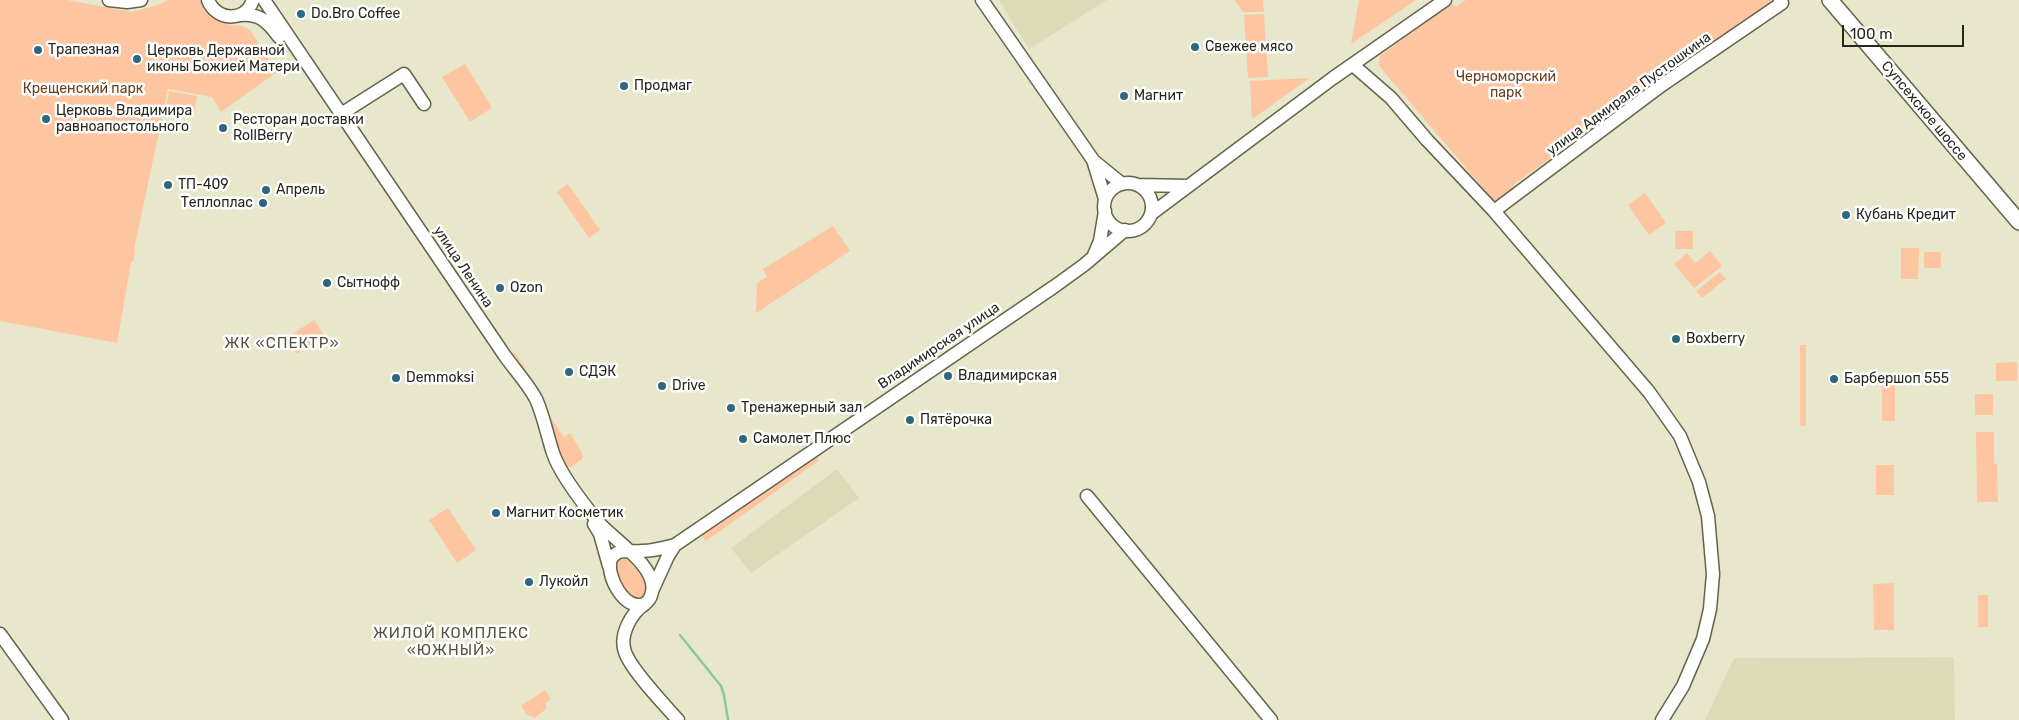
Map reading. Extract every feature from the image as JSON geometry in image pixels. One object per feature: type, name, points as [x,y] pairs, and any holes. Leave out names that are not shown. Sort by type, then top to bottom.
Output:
[{"type":"main road","name":"Супсехское шоссе","points":[[1830,0],[2019,222]]},
{"type":"street","points":[[109,0],[127,2],[141,0]]},
{"type":"street","points":[[208,0],[218,14],[233,17],[247,11],[253,0]]},
{"type":"street","name":"улица Ленина","points":[[264,0],[505,356],[535,397],[545,422],[553,454],[565,476],[598,521],[630,552]]},
{"type":"street","points":[[982,0],[1093,160],[1122,184]]},
{"type":"street","points":[[1093,160],[1107,218],[1114,226],[1125,230],[1141,227],[1151,214],[1187,186],[1445,0]]},
{"type":"street","name":"улица Адмирала Пустошкина","points":[[1494,211],[1662,85],[1781,2]]},
{"type":"street","name":"улица Ленина","points":[[240,15],[257,16],[270,24],[494,349],[532,399],[557,470],[600,534],[609,566]]},
{"type":"street","points":[[1353,65],[1392,98],[1494,211],[1649,392],[1680,436],[1699,482],[1708,516],[1713,574],[1703,639],[1683,686],[1662,720]]},
{"type":"street","points":[[341,114],[404,74],[424,104]]},
{"type":"street","points":[[1094,255],[1100,241],[1105,205],[1114,187],[1122,184],[1187,186]]},
{"type":"street","points":[[1138,185],[1147,192],[1152,202],[1151,214]]},
{"type":"street","name":"Владимирская улица","points":[[609,566],[612,557],[618,552],[660,549],[675,545],[1055,286],[1125,230]]},
{"type":"street","points":[[1087,496],[1271,720]]},
{"type":"street","name":"Владимирская улица","points":[[631,618],[650,598],[668,556],[675,545]]},
{"type":"street","points":[[630,552],[638,559],[646,571],[652,581],[653,589]]},
{"type":"street","points":[[609,566],[611,576],[624,598],[631,618],[625,635],[624,649],[629,661],[678,720]]},
{"type":"street","points":[[624,598],[637,605],[645,604]]},
{"type":"street","points":[[0,634],[62,720]]},
{"type":"shaded area","points":[[999,0],[1107,0],[1029,49]]},
{"type":"shaded area","points":[[837,469],[859,498],[751,573],[731,548]]},
{"type":"shaded area","points":[[1954,657],[1955,720],[1705,720],[1734,658]]},
{"type":"green space","name":"Крещенский парк","points":[[0,0],[67,0],[132,12],[158,5],[168,0],[200,0],[210,12],[222,21],[231,25],[243,26],[250,30],[277,72],[221,112],[212,97],[168,89],[135,245],[134,260],[131,262],[117,343],[0,321]]},
{"type":"green space","points":[[1235,0],[1263,0],[1264,12],[1243,12]]},
{"type":"green space","points":[[1359,0],[1416,0],[1351,44]]},
{"type":"green space","name":"Черноморский парк","points":[[1466,0],[1776,0],[1514,184],[1513,192],[1503,200],[1493,200],[1379,66],[1380,56],[1451,3],[1456,7]]},
{"type":"green space","points":[[1264,14],[1268,77],[1248,78],[1244,15]]},
{"type":"green space","points":[[465,64],[492,108],[470,122],[442,77]]},
{"type":"green space","points":[[1310,78],[1252,119],[1250,81]]},
{"type":"green space","points":[[169,91],[197,96],[194,114],[166,109]]},
{"type":"green space","points":[[568,184],[600,230],[589,238],[557,192]]},
{"type":"green space","points":[[1645,193],[1666,223],[1649,235],[1628,205]]},
{"type":"green space","points":[[833,226],[850,251],[756,313],[757,283],[767,277],[763,269]]},
{"type":"green space","points":[[1675,231],[1693,231],[1693,249],[1675,249]]},
{"type":"green space","points":[[1901,248],[1919,248],[1918,279],[1901,279]]},
{"type":"green space","points":[[1710,251],[1722,266],[1694,288],[1674,264],[1687,253],[1695,263]]},
{"type":"green space","points":[[1924,252],[1941,252],[1941,268],[1924,268]]},
{"type":"green space","points":[[1720,272],[1726,279],[1702,298],[1696,291]]},
{"type":"green space","points":[[314,320],[324,335],[297,354],[286,338]]},
{"type":"green space","points":[[1800,345],[1806,345],[1806,426],[1800,426]]},
{"type":"green space","points":[[509,351],[516,354],[525,368],[520,371],[564,437],[570,433],[582,453],[583,458],[571,467],[565,468],[547,422],[507,354]]},
{"type":"green space","points":[[2017,362],[2017,381],[1996,381],[1996,363]]},
{"type":"green space","points":[[1882,380],[1895,380],[1895,421],[1882,421]]},
{"type":"green space","points":[[1975,394],[1993,394],[1993,415],[1975,415]]},
{"type":"green space","points":[[1976,432],[1994,432],[1994,463],[1997,464],[1998,502],[1977,502]]},
{"type":"green space","points":[[816,455],[819,459],[817,462],[706,541],[701,534]]},
{"type":"green space","points":[[1876,465],[1894,465],[1894,495],[1876,495]]},
{"type":"green space","points":[[448,508],[476,550],[457,563],[429,520]]},
{"type":"green space","points":[[626,557],[646,584],[647,595],[638,601],[627,594],[614,571],[616,558]]},
{"type":"green space","points":[[1894,583],[1894,630],[1874,630],[1873,584]]},
{"type":"green space","points":[[1978,595],[1988,595],[1988,627],[1978,627]]},
{"type":"green space","points":[[545,690],[551,699],[546,703],[546,709],[534,718],[528,716],[521,706]]},
{"type":"waterway","points":[[680,635],[721,686],[728,720]]},
{"type":"place","name":"Do.Bro Coffee","points":[[301,14]]},
{"type":"place","name":"Свежее мясо","points":[[1195,47]]},
{"type":"place","name":"Трапезная","points":[[38,50]]},
{"type":"place","name":"Церковь Державной иконы Божией Матери","points":[[137,59]]},
{"type":"place","name":"Продмаг","points":[[624,86]]},
{"type":"place","name":"Магнит","points":[[1124,96]]},
{"type":"place","name":"Церковь Владимира равноапостольного","points":[[46,119]]},
{"type":"place","name":"Ресторан доставки RollBerry","points":[[223,128]]},
{"type":"place","name":"ТП-409","points":[[168,185]]},
{"type":"place","name":"Апрель","points":[[266,190]]},
{"type":"place","name":"Теплоплас","points":[[263,203]]},
{"type":"place","name":"Кубань Кредит","points":[[1846,215]]},
{"type":"place","name":"Сытнофф","points":[[327,283]]},
{"type":"place","name":"Ozon","points":[[500,288]]},
{"type":"place","name":"Boxberry","points":[[1676,339]]},
{"type":"place","name":"СДЭК","points":[[569,372]]},
{"type":"place","name":"Владимирская","points":[[948,376]]},
{"type":"place","name":"Demmoksi","points":[[396,378]]},
{"type":"place","name":"Барбершоп 555","points":[[1834,379]]},
{"type":"place","name":"Drive","points":[[662,386]]},
{"type":"place","name":"Тренажерный зал","points":[[731,408]]},
{"type":"place","name":"Пятёрочка","points":[[910,420]]},
{"type":"place","name":"Самолет Плюс","points":[[743,439]]},
{"type":"place","name":"Магнит Косметик","points":[[496,513]]},
{"type":"place","name":"Лукойл","points":[[529,582]]},
{"type":"district","name":"ЖК «СПЕКТР»","points":[[282,344]]},
{"type":"district","name":"ЖИЛОЙ КОМПЛЕКС «ЮЖНЫЙ»","points":[[451,642]]}]
